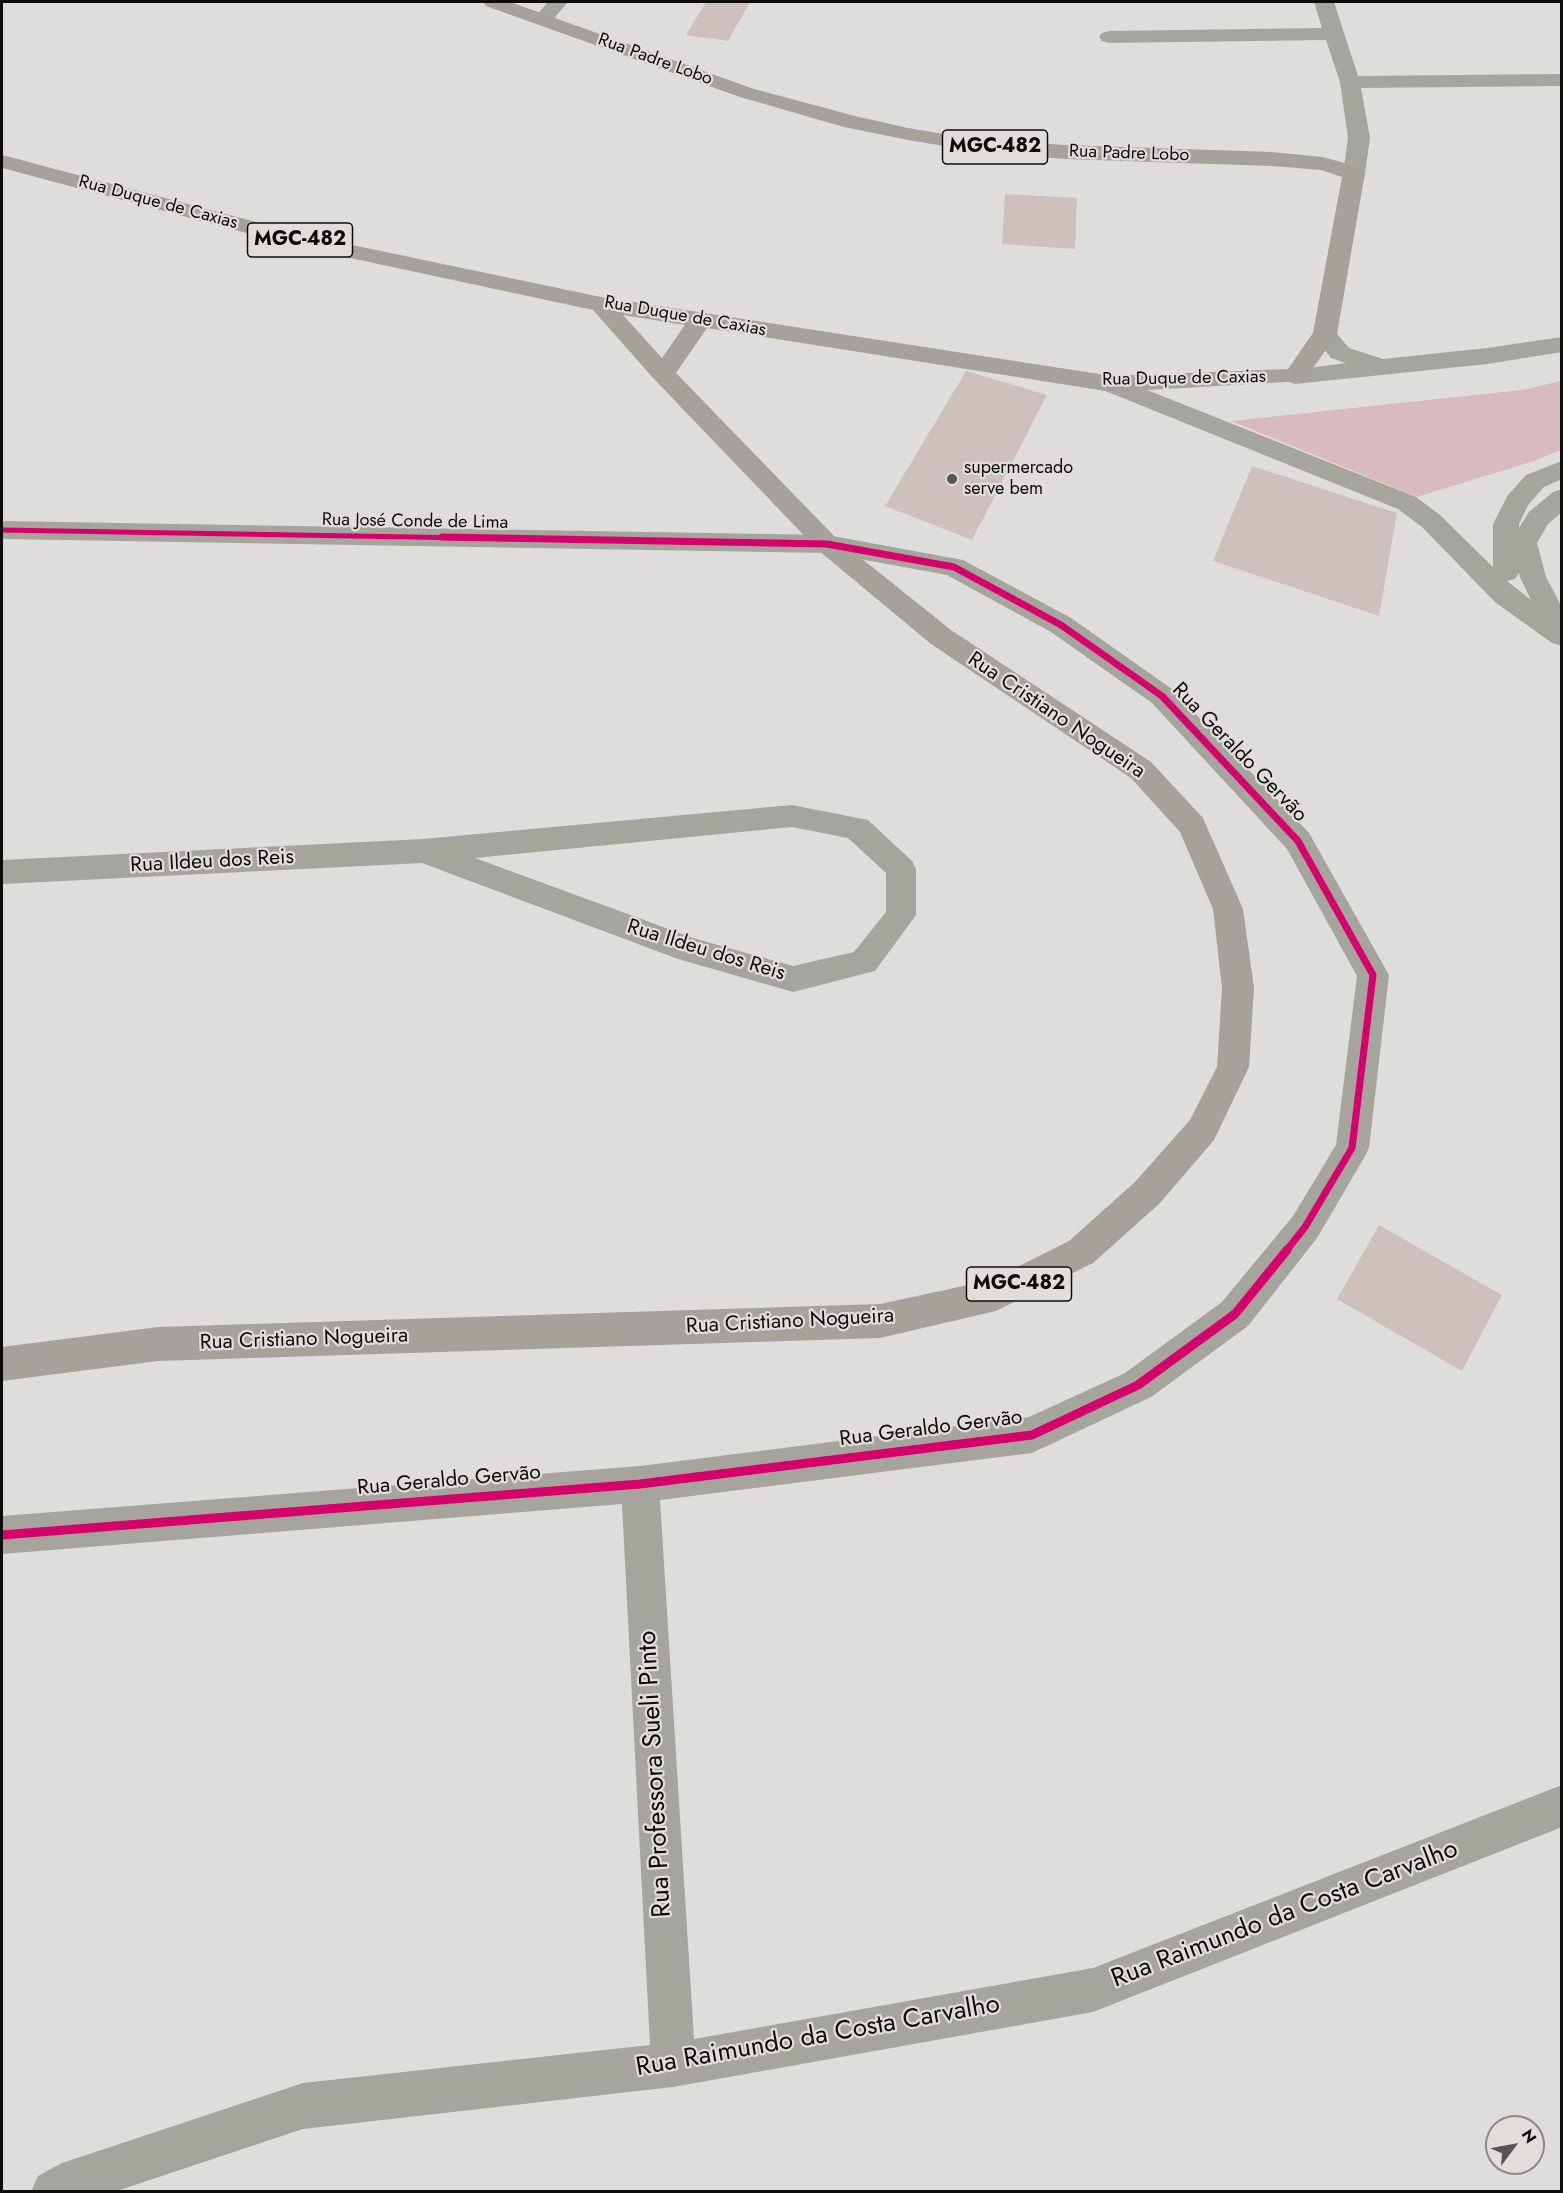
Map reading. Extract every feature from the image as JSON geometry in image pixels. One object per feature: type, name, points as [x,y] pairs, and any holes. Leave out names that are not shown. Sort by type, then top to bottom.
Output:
[{"type":"highway","name":"Rua Padre Lobo","points":[[493,2],[747,93],[852,122],[908,134],[974,145],[1064,152],[1272,159],[1323,164],[1354,173]]},
{"type":"highway","name":"Rua Duque de Caxias","points":[[2,161],[307,242],[602,304],[700,321],[1112,384],[1295,376]]},
{"type":"highway","points":[[1295,376],[1325,334],[1354,173]]},
{"type":"highway","name":"MGC-482","points":[[602,304],[663,374],[827,544]]},
{"type":"highway","points":[[663,374],[700,321]]},
{"type":"highway","name":"Rua Cristiano Nogueira","points":[[2,1364],[158,1344],[880,1321],[996,1295],[1080,1252],[1147,1193],[1202,1130],[1233,1067],[1238,988],[1228,909],[1192,826],[1141,770],[941,637],[827,544]]},
{"type":"street","points":[[543,20],[558,2]]},
{"type":"street","points":[[1324,2],[1350,82],[1359,138],[1354,173]]},
{"type":"street","points":[[1108,37],[1334,34]]},
{"type":"street","points":[[1350,82],[1562,80]]},
{"type":"street","name":"Rua Duque de Caxias","points":[[1325,334],[1340,353],[1381,367]]},
{"type":"street","name":"Rua Duque de Caxias","points":[[1295,376],[1487,356],[1562,344]]},
{"type":"street","points":[[1112,384],[1407,503],[1431,521],[1505,595],[1562,636]]},
{"type":"street","points":[[1505,595],[1506,524],[1517,501],[1535,481],[1562,469]]},
{"type":"street","points":[[1562,498],[1538,518],[1524,543],[1533,577],[1562,636]]},
{"type":"street","name":"Rua José Conde de Lima","points":[[2,530],[827,544]]},
{"type":"street","name":"Rua Geraldo Gervão","points":[[2,1535],[640,1484],[1032,1435],[1138,1385],[1235,1314],[1305,1227],[1352,1148],[1372,975],[1298,841],[1162,696],[1061,625],[954,567],[827,544]]},
{"type":"street","points":[[1541,593],[1562,574]]},
{"type":"street","name":"Rua Ildeu dos Reis","points":[[2,872],[423,851],[792,816],[857,828],[901,869],[901,915],[864,962],[793,979],[689,950],[423,851]]},
{"type":"street","name":"Rua Professora Sueli Pinto","points":[[640,1484],[673,2065]]},
{"type":"street","name":"Rua Raimundo da Costa Carvalho","points":[[54,2192],[63,2186],[303,2106],[673,2065],[1093,1990],[1562,1806]]},
{"type":"shaded area","points":[[1561,381],[1561,450],[1534,461],[1417,497],[1231,421],[1522,390]]},
{"type":"building","points":[[706,2],[750,2],[728,41],[686,35]]},
{"type":"building","points":[[1005,194],[1077,198],[1075,249],[1002,244]]},
{"type":"building","name":"supermercado serve bem","points":[[966,371],[1047,395],[972,540],[885,506]]},
{"type":"building","points":[[1252,466],[1397,513],[1379,616],[1213,561]]},
{"type":"building","points":[[1379,1225],[1502,1295],[1462,1371],[1337,1299]]},
{"type":"cycle path","points":[[2,530],[827,544],[954,567],[1061,625],[1162,696],[1298,841],[1373,975],[1352,1148],[1305,1227],[1235,1314],[1138,1385],[1032,1435],[640,1484],[2,1535]]},
{"type":"place","name":"supermercado serve bem","points":[[952,479]]}]
